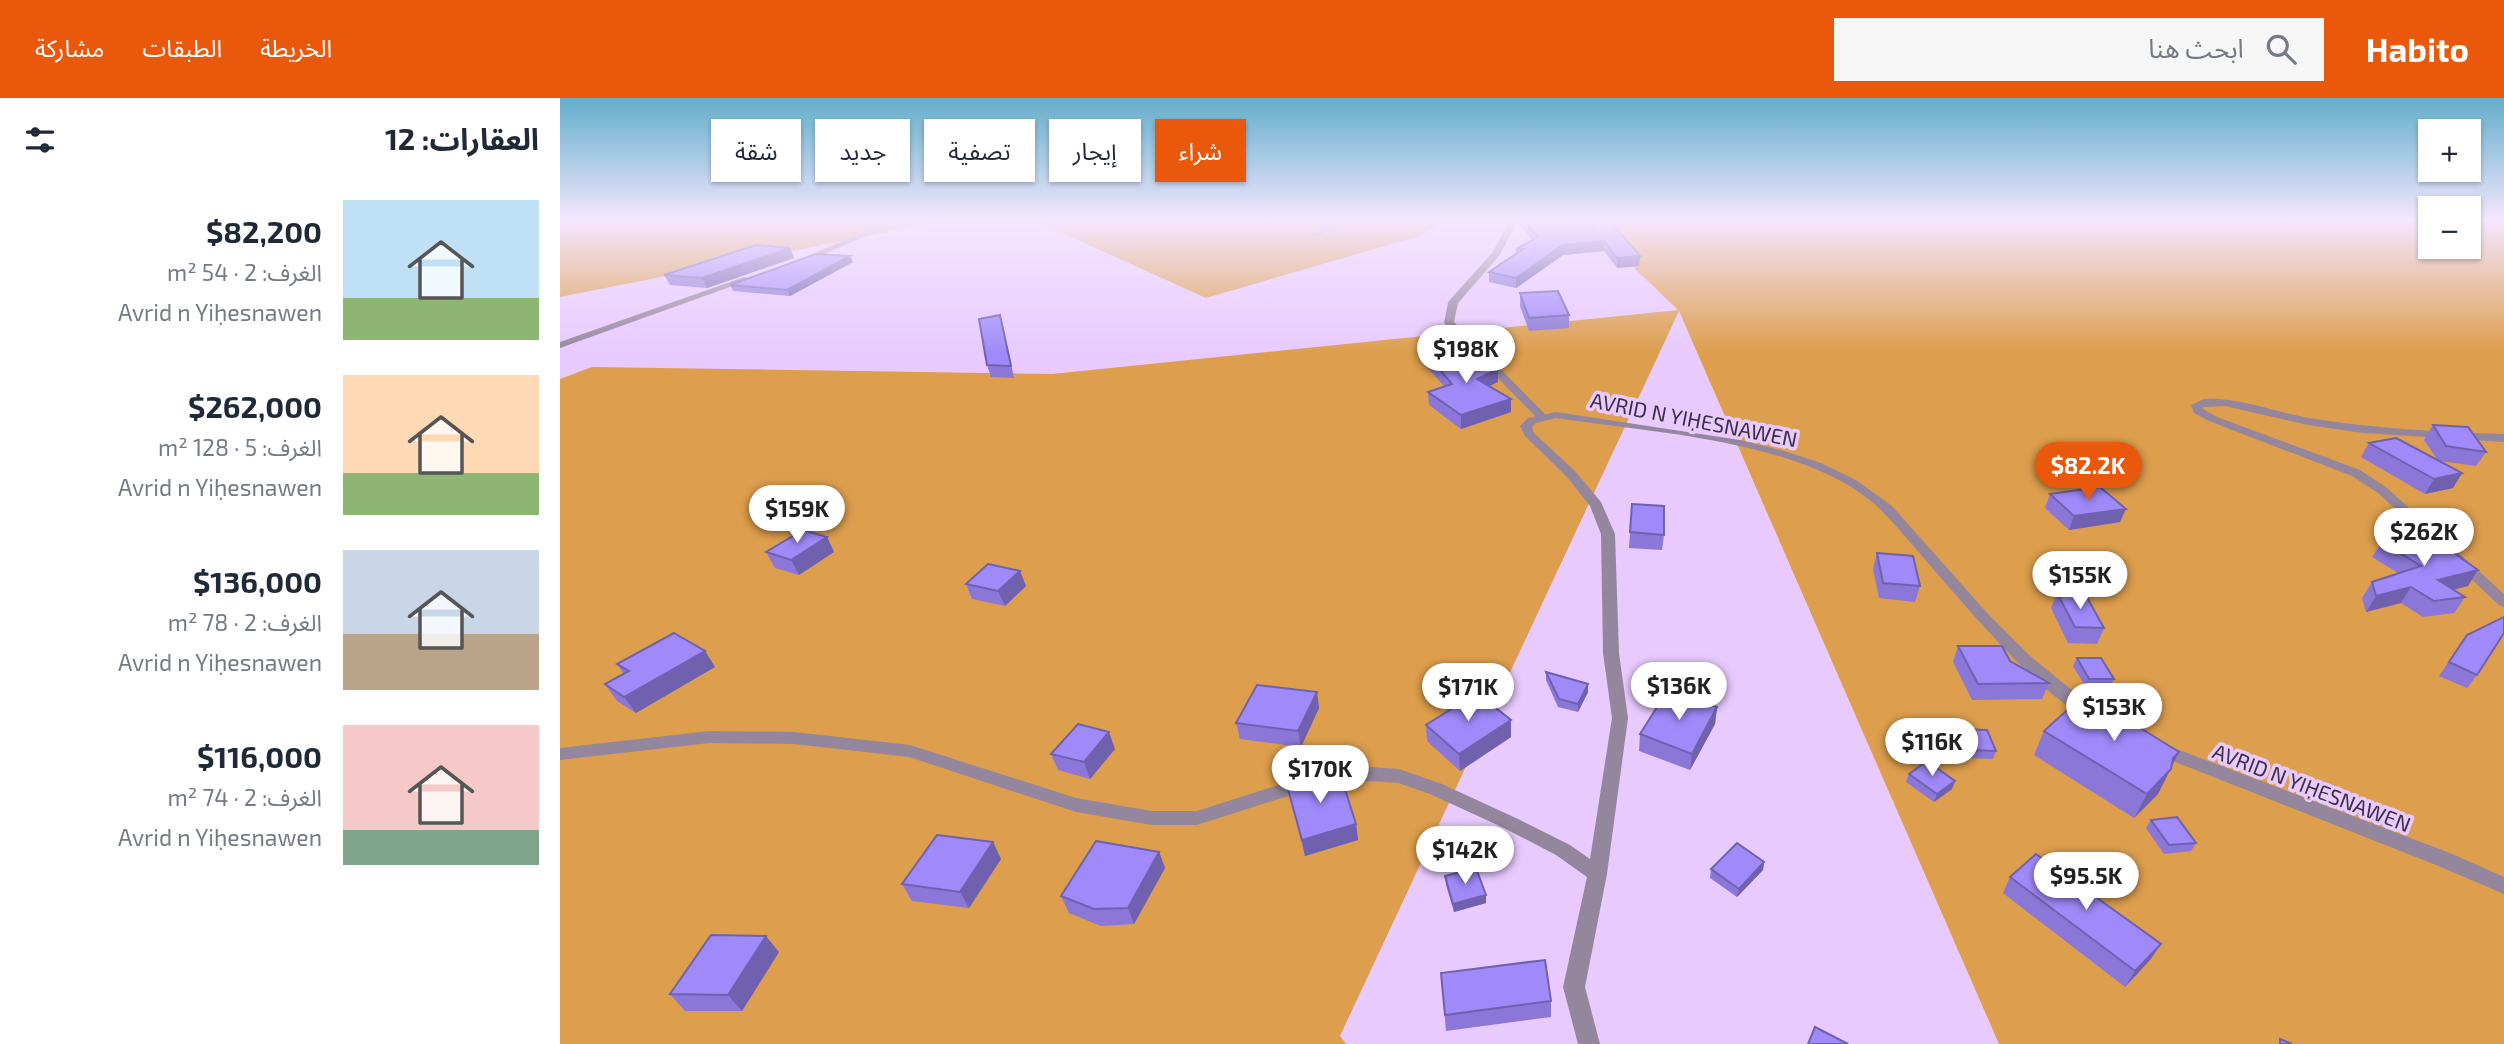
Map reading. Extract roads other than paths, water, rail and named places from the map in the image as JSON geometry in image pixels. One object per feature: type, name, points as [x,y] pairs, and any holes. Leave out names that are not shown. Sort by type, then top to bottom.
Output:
[{"type":"street","points":[[1486,265],[1453,302],[1448,316],[1455,330],[1541,416],[1526,426],[1529,434],[1571,474],[1596,505],[1608,534],[1611,653],[1620,718],[1597,874],[1574,987],[1589,1044]]},
{"type":"street","points":[[560,345],[758,276]]},
{"type":"street","points":[[2504,438],[2382,431],[2297,419],[2221,402],[2204,401],[2197,405],[2198,411],[2213,419],[2364,478],[2382,490],[2504,602]]},
{"type":"street","name":"AVRID N YIḤESNAWEN","points":[[1541,416],[1583,418],[1758,448],[1837,474],[1881,503],[2011,648],[2066,696],[2107,722]]},
{"type":"street","points":[[560,754],[709,737],[794,738],[910,751],[1076,806],[1152,818],[1198,818],[1310,782],[1370,774],[1399,776],[1436,789],[1512,824],[1563,850],[1597,874]]},
{"type":"street","name":"AVRID N YIḤESNAWEN","points":[[2150,745],[2443,859],[2504,887]]}]
